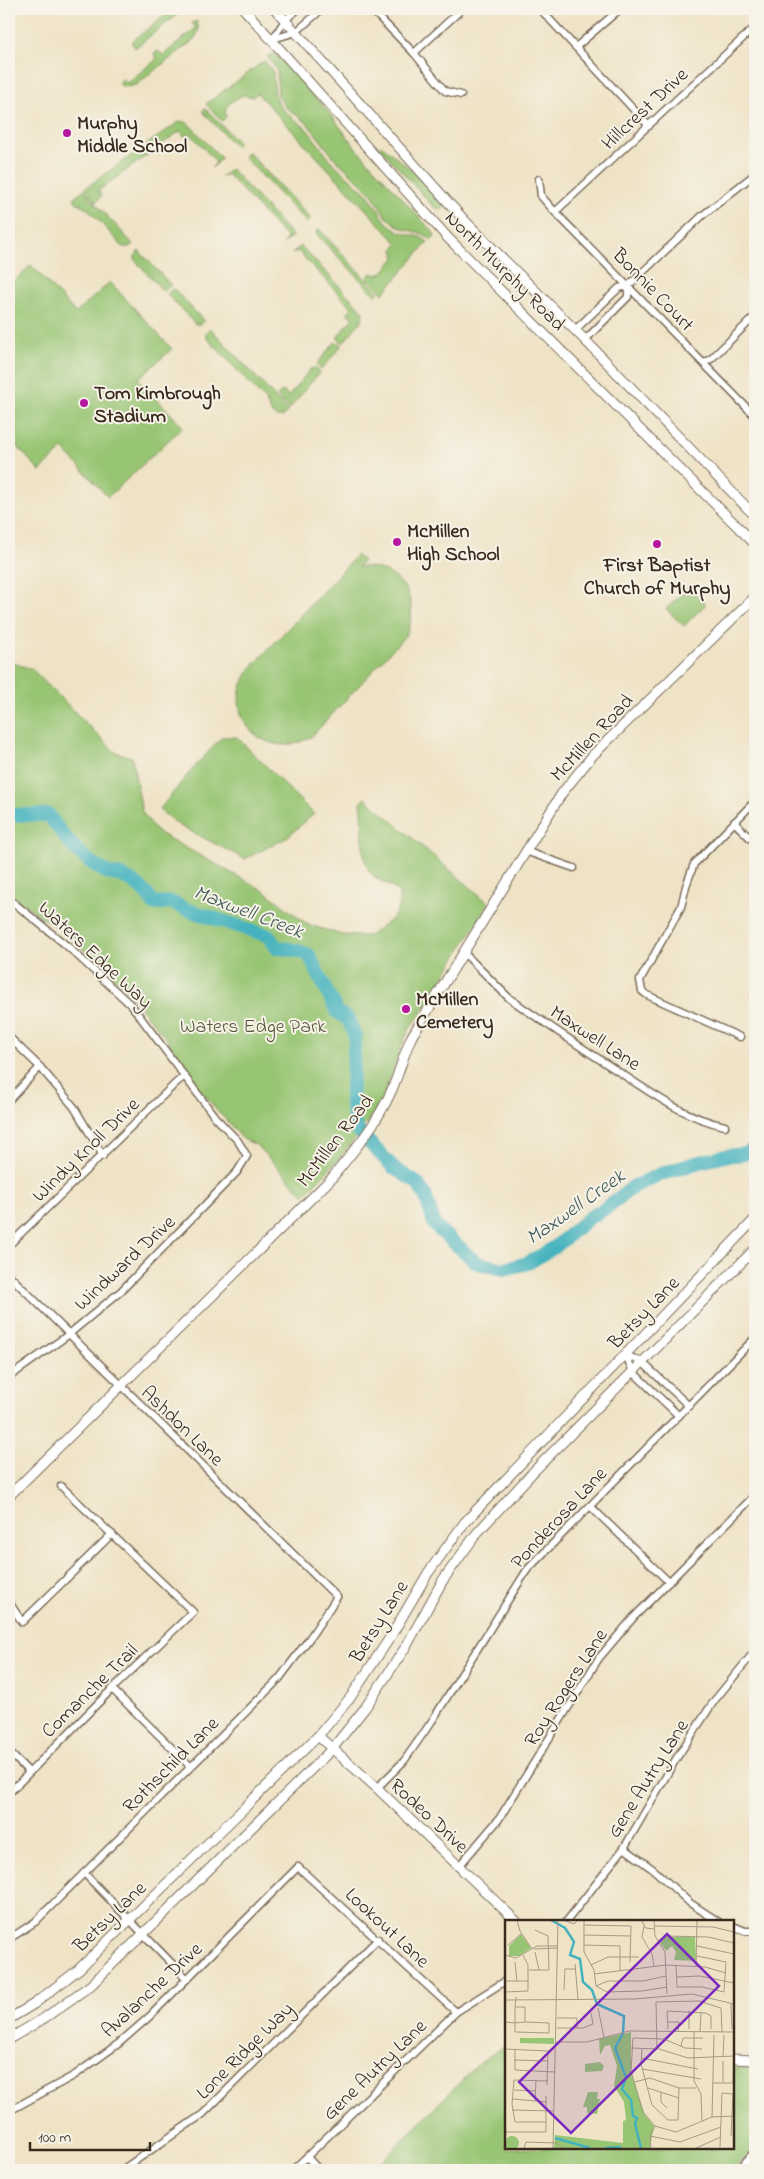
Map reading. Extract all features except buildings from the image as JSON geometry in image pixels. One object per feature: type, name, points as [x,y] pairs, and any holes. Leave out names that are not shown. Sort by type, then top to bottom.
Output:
[{"type":"main road","name":"North Murphy Road","points":[[244,9],[273,39],[448,238],[755,544]]},
{"type":"main road","name":"North Murphy Road","points":[[275,9],[466,222],[585,340],[755,516]]},
{"type":"main road","name":"McMillen Road","points":[[9,1496],[331,1179],[376,1119],[391,1094],[404,1053],[412,1036],[562,793],[593,755],[755,598]]},
{"type":"main road","name":"Betsy Lane","points":[[9,2019],[34,2004],[79,1969],[131,1921],[318,1736],[350,1698],[391,1636],[428,1573],[465,1522],[755,1219]]},
{"type":"main road","name":"Betsy Lane","points":[[9,2040],[91,1985],[332,1749],[381,1684],[407,1645],[443,1580],[477,1532],[534,1471],[755,1249]]},
{"type":"main road","name":"Rodeo Drive","points":[[318,1736],[377,1788],[515,1920]]},
{"type":"main road","points":[[734,2059],[755,2060]]},
{"type":"street","points":[[273,39],[285,20],[298,9]]},
{"type":"street","points":[[273,39],[296,32],[322,9]]},
{"type":"street","points":[[371,9],[414,53],[445,91],[461,95]]},
{"type":"street","points":[[414,53],[462,9]]},
{"type":"street","points":[[540,9],[577,46],[649,126]]},
{"type":"street","points":[[577,46],[620,9]]},
{"type":"street","name":"Hillcrest Drive","points":[[555,212],[755,27]]},
{"type":"street","points":[[575,330],[619,288],[628,286],[703,215],[755,174]]},
{"type":"street","name":"Bonnie Court","points":[[539,179],[541,196],[555,212],[755,416]]},
{"type":"street","points":[[585,340],[628,297],[628,286]]},
{"type":"street","points":[[704,364],[755,316]]},
{"type":"street","points":[[740,1037],[647,995],[642,991],[640,980],[681,907],[694,864],[755,801]]},
{"type":"street","points":[[734,822],[755,843]]},
{"type":"street","points":[[526,851],[574,868]]},
{"type":"street","name":"Waters Edge Way","points":[[9,899],[66,945],[132,1006],[215,1116],[238,1141],[247,1156]]},
{"type":"street","name":"Maxwell Lane","points":[[464,953],[509,998],[531,1014],[688,1115],[708,1123],[725,1126]]},
{"type":"street","points":[[9,1036],[40,1067],[74,1108],[103,1156]]},
{"type":"street","points":[[9,1100],[40,1067]]},
{"type":"street","name":"Windy Knoll Drive","points":[[9,1246],[185,1076]]},
{"type":"street","name":"Windward Drive","points":[[9,1378],[68,1335],[121,1291],[237,1172],[247,1156]]},
{"type":"street","name":"Ashdon Lane","points":[[9,1275],[336,1597]]},
{"type":"street","name":"Ponderosa Lane","points":[[377,1788],[404,1761],[432,1722],[527,1570],[755,1338]]},
{"type":"street","points":[[626,1355],[642,1362],[689,1406]]},
{"type":"street","points":[[626,1355],[632,1372],[679,1416]]},
{"type":"street","points":[[9,1602],[22,1622],[112,1534],[62,1486]]},
{"type":"street","name":"Roy Rogers Lane","points":[[459,1866],[498,1819],[598,1658],[633,1618],[755,1495]]},
{"type":"street","points":[[590,1506],[669,1582]]},
{"type":"street","name":"Comanche Trail","points":[[9,1793],[112,1689],[193,1612],[112,1534]]},
{"type":"street","name":"Rothschild Lane","points":[[9,1939],[35,1922],[278,1679],[309,1639],[336,1597]]},
{"type":"street","name":"Gene Autry Lane","points":[[568,1920],[624,1848],[676,1759],[714,1701],[755,1651]]},
{"type":"street","points":[[112,1689],[191,1767]]},
{"type":"street","points":[[9,1752],[29,1772]]},
{"type":"street","points":[[624,1848],[654,1870],[690,1903],[716,1920]]},
{"type":"street","name":"Lookout Lane","points":[[298,1867],[456,2012]]},
{"type":"street","name":"Avalanche Drive","points":[[9,2111],[75,2075],[118,2044],[188,1979],[298,1867]]},
{"type":"street","points":[[84,1873],[188,1979]]},
{"type":"street","points":[[734,1926],[755,1931]]},
{"type":"street","name":"Lone Ridge Way","points":[[122,2170],[204,2114],[378,1940]]},
{"type":"street","name":"Gene Autry Lane","points":[[293,2170],[456,2012],[505,1981]]},
{"type":"street","points":[[738,2170],[755,2151]]},
{"type":"street","points":[[306,2157],[319,2170]]},
{"type":"green space","points":[[187,9],[189,11],[188,15],[182,11],[135,48],[131,42],[172,10]]},
{"type":"green space","points":[[197,21],[199,30],[194,40],[136,85],[127,87],[120,85],[119,82],[122,79],[127,83],[157,59],[154,54],[158,51],[163,55],[196,28],[192,23]]},
{"type":"green space","points":[[273,54],[278,56],[328,111],[356,148],[433,232],[435,236],[432,240],[423,234],[401,228],[387,218],[370,191],[335,159],[307,123],[284,106],[278,95],[277,71],[267,56]]},
{"type":"green space","points":[[264,61],[273,72],[275,97],[282,109],[307,129],[331,161],[369,196],[387,223],[400,232],[420,237],[428,242],[383,294],[367,277],[371,273],[377,275],[382,273],[395,258],[393,249],[398,244],[257,93],[253,97],[243,95],[230,103],[226,109],[226,117],[222,121],[206,104]]},
{"type":"green space","points":[[205,108],[239,143],[235,146],[204,113],[203,110]]},
{"type":"green space","points":[[180,121],[188,123],[221,158],[212,168],[216,162],[190,133],[185,137],[180,131],[98,191],[102,196],[96,202],[84,189]]},
{"type":"green space","points":[[381,145],[419,176],[443,202],[445,207],[441,210],[434,207],[379,147]]},
{"type":"green space","points":[[248,152],[311,219],[307,223],[244,157]]},
{"type":"green space","points":[[231,169],[291,234],[292,236],[283,244],[287,238],[227,174],[221,177]]},
{"type":"green space","points":[[83,190],[133,244],[129,247],[123,247],[88,209],[76,202],[74,197]]},
{"type":"green space","points":[[319,229],[378,292],[376,296],[316,234]]},
{"type":"green space","points":[[301,246],[363,311],[362,320],[343,343],[338,339],[338,336],[353,318],[347,313],[352,308],[298,251],[292,253]]},
{"type":"green space","points":[[139,251],[171,285],[164,292],[135,260],[135,256]]},
{"type":"green space","name":"Tom Kimbrough Stadium","points":[[31,265],[76,313],[110,282],[172,349],[138,379],[183,427],[108,497],[63,449],[40,471],[9,438],[9,286]]},
{"type":"green space","points":[[173,288],[204,321],[200,324],[195,324],[167,294]]},
{"type":"green space","points":[[210,328],[288,411],[282,417],[272,414],[265,400],[206,337],[206,332]]},
{"type":"green space","points":[[335,342],[342,345],[321,370],[317,364]]},
{"type":"green space","points":[[315,367],[320,372],[289,409],[277,396],[283,391],[289,396],[311,368]]},
{"type":"green space","points":[[357,555],[363,561],[358,567],[385,571],[395,577],[403,586],[409,596],[411,608],[406,635],[312,736],[294,744],[278,744],[263,740],[251,730],[243,717],[239,702],[242,685],[251,668]]},
{"type":"green space","points":[[688,587],[706,604],[684,626],[666,609]]},
{"type":"green space","name":"Waters Edge Park","points":[[9,662],[32,669],[115,752],[132,757],[142,812],[157,832],[263,890],[307,924],[342,935],[369,936],[393,918],[399,906],[399,893],[374,876],[367,867],[363,850],[361,803],[365,798],[489,903],[423,1011],[409,1030],[398,1053],[387,1088],[373,1114],[340,1158],[304,1195],[256,1145],[243,1139],[216,1109],[193,1081],[167,1039],[118,982],[66,934],[9,894]]},
{"type":"green space","points":[[222,737],[237,737],[314,814],[286,838],[245,859],[180,826],[159,810]]},
{"type":"green space","points":[[505,2046],[505,2149],[734,2149],[734,2068],[755,2068],[755,2143],[749,2154],[732,2170],[373,2170],[479,2063]]},
{"type":"waterway","name":"Maxwell Creek","points":[[9,812],[10,815],[49,815],[67,840],[89,861],[110,874],[122,876],[131,881],[140,887],[154,904],[171,902],[188,910],[269,936],[276,947],[299,951],[309,955],[337,1012],[348,1019],[355,1036],[351,1103],[356,1129],[394,1168],[417,1183],[425,1195],[435,1226],[477,1263],[504,1269],[528,1263],[555,1247],[590,1217],[606,1208],[633,1187],[658,1175],[696,1163],[725,1156],[744,1154],[755,1149]]},
{"type":"place","name":"Murphy Middle School","points":[[67,133]]},
{"type":"place","name":"Tom Kimbrough Stadium","points":[[84,403]]},
{"type":"place","name":"McMillen High School","points":[[397,542]]},
{"type":"place","name":"First Baptist Church of Murphy","points":[[657,544]]},
{"type":"place","name":"McMillen Cemetery","points":[[406,1009]]}]
